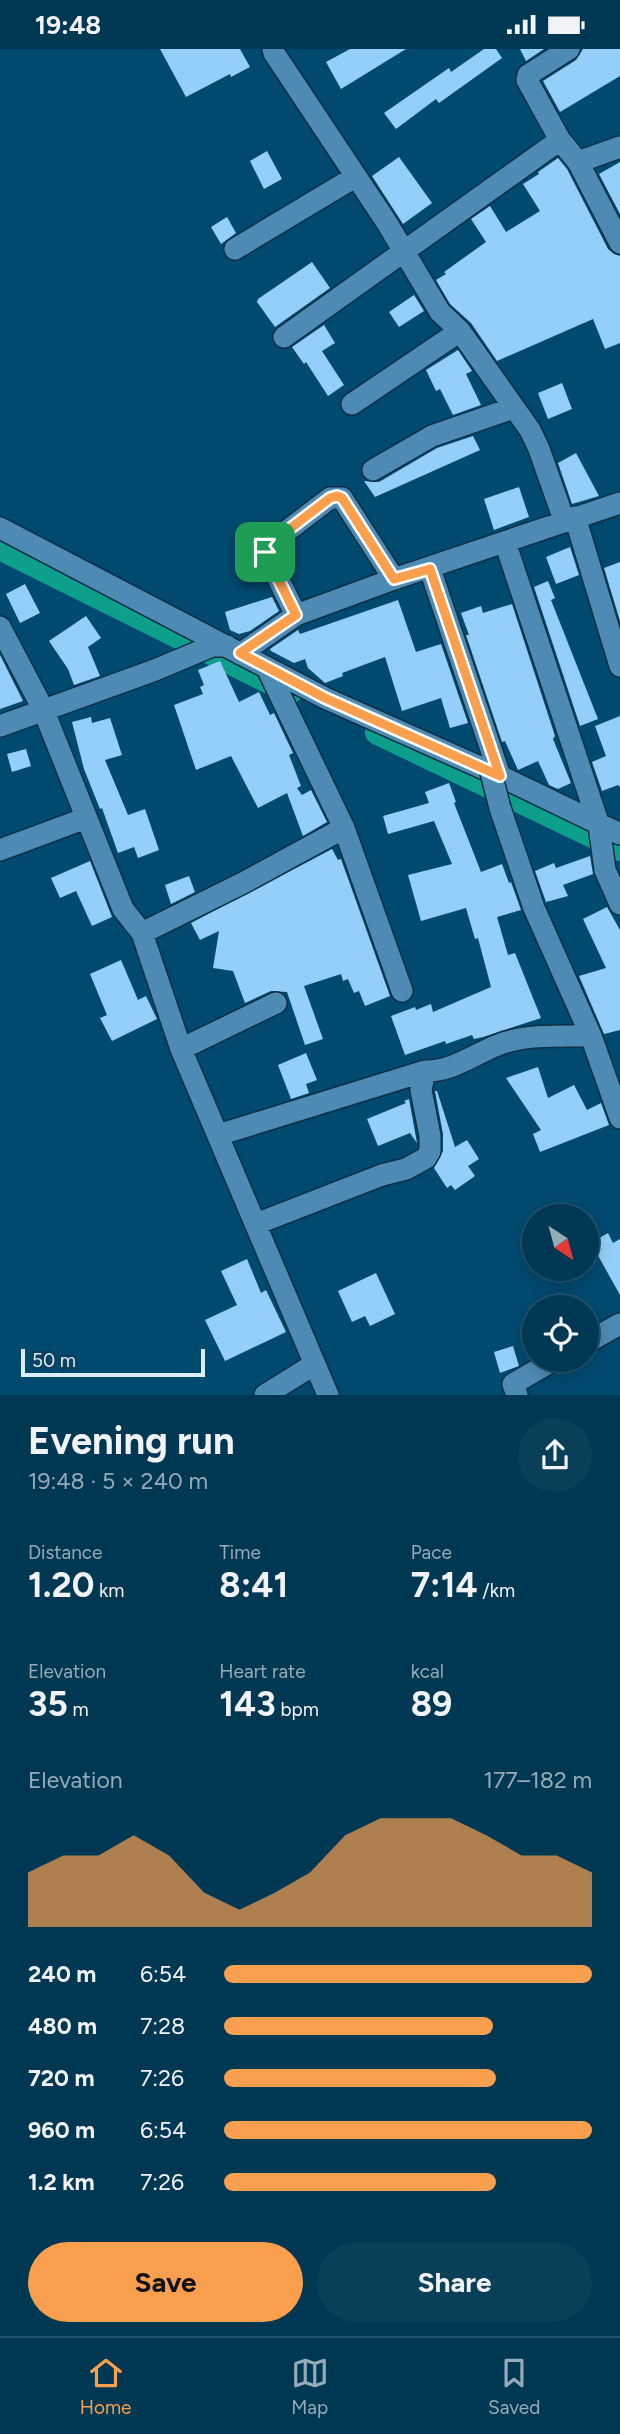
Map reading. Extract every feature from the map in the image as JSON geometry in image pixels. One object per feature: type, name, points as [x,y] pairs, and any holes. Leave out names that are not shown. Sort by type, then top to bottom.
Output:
[{"type":"street","points":[[273,49],[404,250],[440,312],[460,331],[530,430],[570,519],[620,666]]},
{"type":"street","points":[[566,50],[528,75],[527,80],[560,140],[578,162],[620,243]]},
{"type":"street","points":[[284,337],[560,140]]},
{"type":"street","points":[[578,162],[618,151]]},
{"type":"street","points":[[235,249],[355,177]]},
{"type":"street","points":[[352,404],[460,331]]},
{"type":"street","points":[[373,470],[432,436],[513,408]]},
{"type":"street","points":[[296,615],[265,552],[266,547],[330,498],[342,498],[394,579]]},
{"type":"street","points":[[0,726],[155,670],[226,649],[296,615],[394,579],[620,503]]},
{"type":"street","points":[[0,528],[270,673],[495,772],[620,834]]},
{"type":"street","points":[[505,542],[599,825],[605,870],[620,904]]},
{"type":"street","points":[[430,569],[495,772],[500,808],[534,908],[592,1036],[620,1118]]},
{"type":"street","points":[[0,627],[43,709],[123,909],[142,933],[181,1049],[328,1395]]},
{"type":"street","points":[[270,673],[344,828],[402,991]]},
{"type":"street","points":[[0,850],[86,818]]},
{"type":"street","points":[[142,933],[243,883],[344,828]]},
{"type":"street","points":[[181,1049],[276,1003]]},
{"type":"street","points":[[218,1136],[425,1071],[454,1066],[500,1044],[553,1035],[592,1036]]},
{"type":"street","points":[[257,1224],[382,1175],[407,1169],[426,1158],[430,1151],[430,1136],[421,1090],[425,1071]]},
{"type":"street","points":[[599,1336],[620,1324]]},
{"type":"street","points":[[265,1395],[315,1364]]},
{"type":"street","points":[[517,1395],[513,1384],[534,1372]]},
{"type":"building","points":[[160,49],[240,49],[250,67],[231,77],[230,74],[186,97]]},
{"type":"building","points":[[350,49],[406,49],[341,89],[326,62]]},
{"type":"building","points":[[484,49],[496,49],[502,58],[439,103],[436,99],[396,129],[384,113],[449,68],[451,72]]},
{"type":"building","points":[[520,49],[544,49],[526,61]]},
{"type":"building","points":[[583,49],[620,49],[620,76],[560,112],[543,81],[576,60]]},
{"type":"building","points":[[267,151],[282,179],[264,189],[250,161]]},
{"type":"building","points":[[399,157],[432,203],[403,224],[372,176]]},
{"type":"building","points":[[558,158],[567,169],[608,249],[620,256],[620,343],[605,349],[593,319],[497,361],[471,323],[450,304],[436,280],[486,242],[471,219],[490,206],[506,232],[540,211],[523,184]]},
{"type":"building","points":[[620,162],[620,214],[599,174]]},
{"type":"building","points":[[227,217],[236,233],[221,244],[211,227]]},
{"type":"building","points":[[312,262],[330,288],[275,327],[257,302],[258,299]]},
{"type":"building","points":[[414,295],[424,311],[399,327],[389,312]]},
{"type":"building","points":[[324,325],[335,343],[322,351],[344,385],[328,396],[306,362],[304,364],[292,347]]},
{"type":"building","points":[[458,350],[472,371],[466,374],[481,405],[453,415],[440,389],[436,391],[426,370]]},
{"type":"building","points":[[562,383],[572,409],[548,419],[538,393]]},
{"type":"building","points":[[473,436],[480,450],[375,497],[364,481],[379,482],[437,448]]},
{"type":"building","points":[[576,453],[599,496],[572,504],[558,463]]},
{"type":"building","points":[[519,487],[529,517],[494,530],[484,499]]},
{"type":"building","points":[[570,547],[579,575],[556,584],[546,557]]},
{"type":"building","points":[[620,562],[620,621],[604,568]]},
{"type":"building","points":[[548,581],[555,598],[551,600],[598,719],[580,726],[534,587]]},
{"type":"building","points":[[25,584],[40,613],[20,623],[6,594]]},
{"type":"building","points":[[272,597],[279,611],[250,631],[239,634],[230,630],[225,612]]},
{"type":"building","points":[[398,600],[416,652],[441,644],[468,723],[450,728],[441,698],[402,711],[385,657],[342,673],[343,676],[325,683],[308,668],[305,659],[294,663],[270,649],[298,630],[300,634]]},
{"type":"building","points":[[512,604],[555,736],[553,739],[571,783],[558,789],[549,785],[538,761],[518,770],[505,741],[502,742],[466,635],[469,635],[461,613],[481,606],[483,613]]},
{"type":"building","points":[[86,616],[101,638],[88,647],[100,676],[74,685],[68,669],[49,641]]},
{"type":"building","points":[[0,655],[23,701],[0,709]]},
{"type":"building","points":[[220,661],[239,702],[259,692],[270,715],[274,713],[293,753],[289,755],[301,786],[297,788],[302,795],[311,790],[327,822],[303,836],[287,793],[258,808],[231,756],[196,770],[174,705],[203,694],[200,687],[204,685],[198,670]]},
{"type":"building","points":[[620,716],[620,787],[618,785],[602,791],[592,762],[606,756],[595,726]]},
{"type":"building","points":[[91,717],[92,723],[110,718],[122,755],[105,760],[128,815],[145,809],[159,850],[138,858],[134,847],[118,853],[84,769],[72,722]]},
{"type":"building","points":[[26,749],[31,766],[12,772],[7,754]]},
{"type":"building","points":[[449,783],[481,872],[502,864],[509,883],[511,882],[521,910],[497,917],[508,955],[515,953],[541,1018],[483,1037],[474,1039],[472,1035],[446,1044],[445,1041],[405,1055],[391,1016],[431,1004],[433,1012],[491,987],[478,938],[475,939],[466,908],[421,921],[408,875],[452,864],[434,821],[388,834],[383,816],[429,803],[425,792]]},
{"type":"building","points":[[332,849],[338,860],[341,859],[390,996],[365,1006],[359,991],[354,993],[348,979],[343,981],[341,974],[304,986],[323,1039],[305,1045],[287,992],[271,991],[245,1003],[233,971],[213,968],[219,931],[200,940],[191,923]]},
{"type":"building","points":[[590,856],[593,874],[563,885],[568,896],[546,902],[535,871],[554,863],[556,868]]},
{"type":"building","points":[[90,861],[112,917],[92,926],[76,891],[60,898],[51,878]]},
{"type":"building","points":[[189,876],[195,892],[171,904],[165,885]]},
{"type":"building","points":[[607,907],[620,930],[620,1030],[604,1034],[579,976],[606,968],[583,919]]},
{"type":"building","points":[[121,960],[138,1000],[146,996],[157,1019],[112,1041],[100,1018],[107,1015],[90,974]]},
{"type":"building","points":[[306,1053],[317,1080],[306,1084],[309,1093],[291,1099],[278,1065]]},
{"type":"building","points":[[538,1067],[548,1098],[574,1085],[587,1110],[601,1103],[609,1125],[540,1152],[533,1134],[541,1130],[506,1078]]},
{"type":"building","points":[[435,1091],[455,1147],[467,1140],[479,1159],[468,1166],[475,1176],[455,1190],[451,1185],[447,1188],[434,1168],[443,1151],[443,1134]]},
{"type":"building","points":[[409,1099],[417,1143],[410,1133],[378,1146],[367,1119],[406,1103],[404,1101]]},
{"type":"building","points":[[608,1233],[613,1243],[620,1239],[620,1295],[599,1257],[599,1238]]},
{"type":"building","points":[[247,1259],[261,1293],[266,1290],[286,1332],[225,1361],[205,1320],[237,1305],[221,1271]]},
{"type":"building","points":[[376,1273],[395,1314],[370,1326],[365,1316],[352,1322],[338,1291]]},
{"type":"building","points":[[513,1346],[519,1366],[500,1373],[494,1352]]},
{"type":"waterway","points":[[0,547],[290,691]]},
{"type":"waterway","points":[[378,732],[620,848]]},
{"type":"route","points":[[337,496],[342,498],[394,579],[430,569],[500,776],[325,698],[240,653],[296,615],[265,552],[266,547],[330,498],[337,496]]}]
